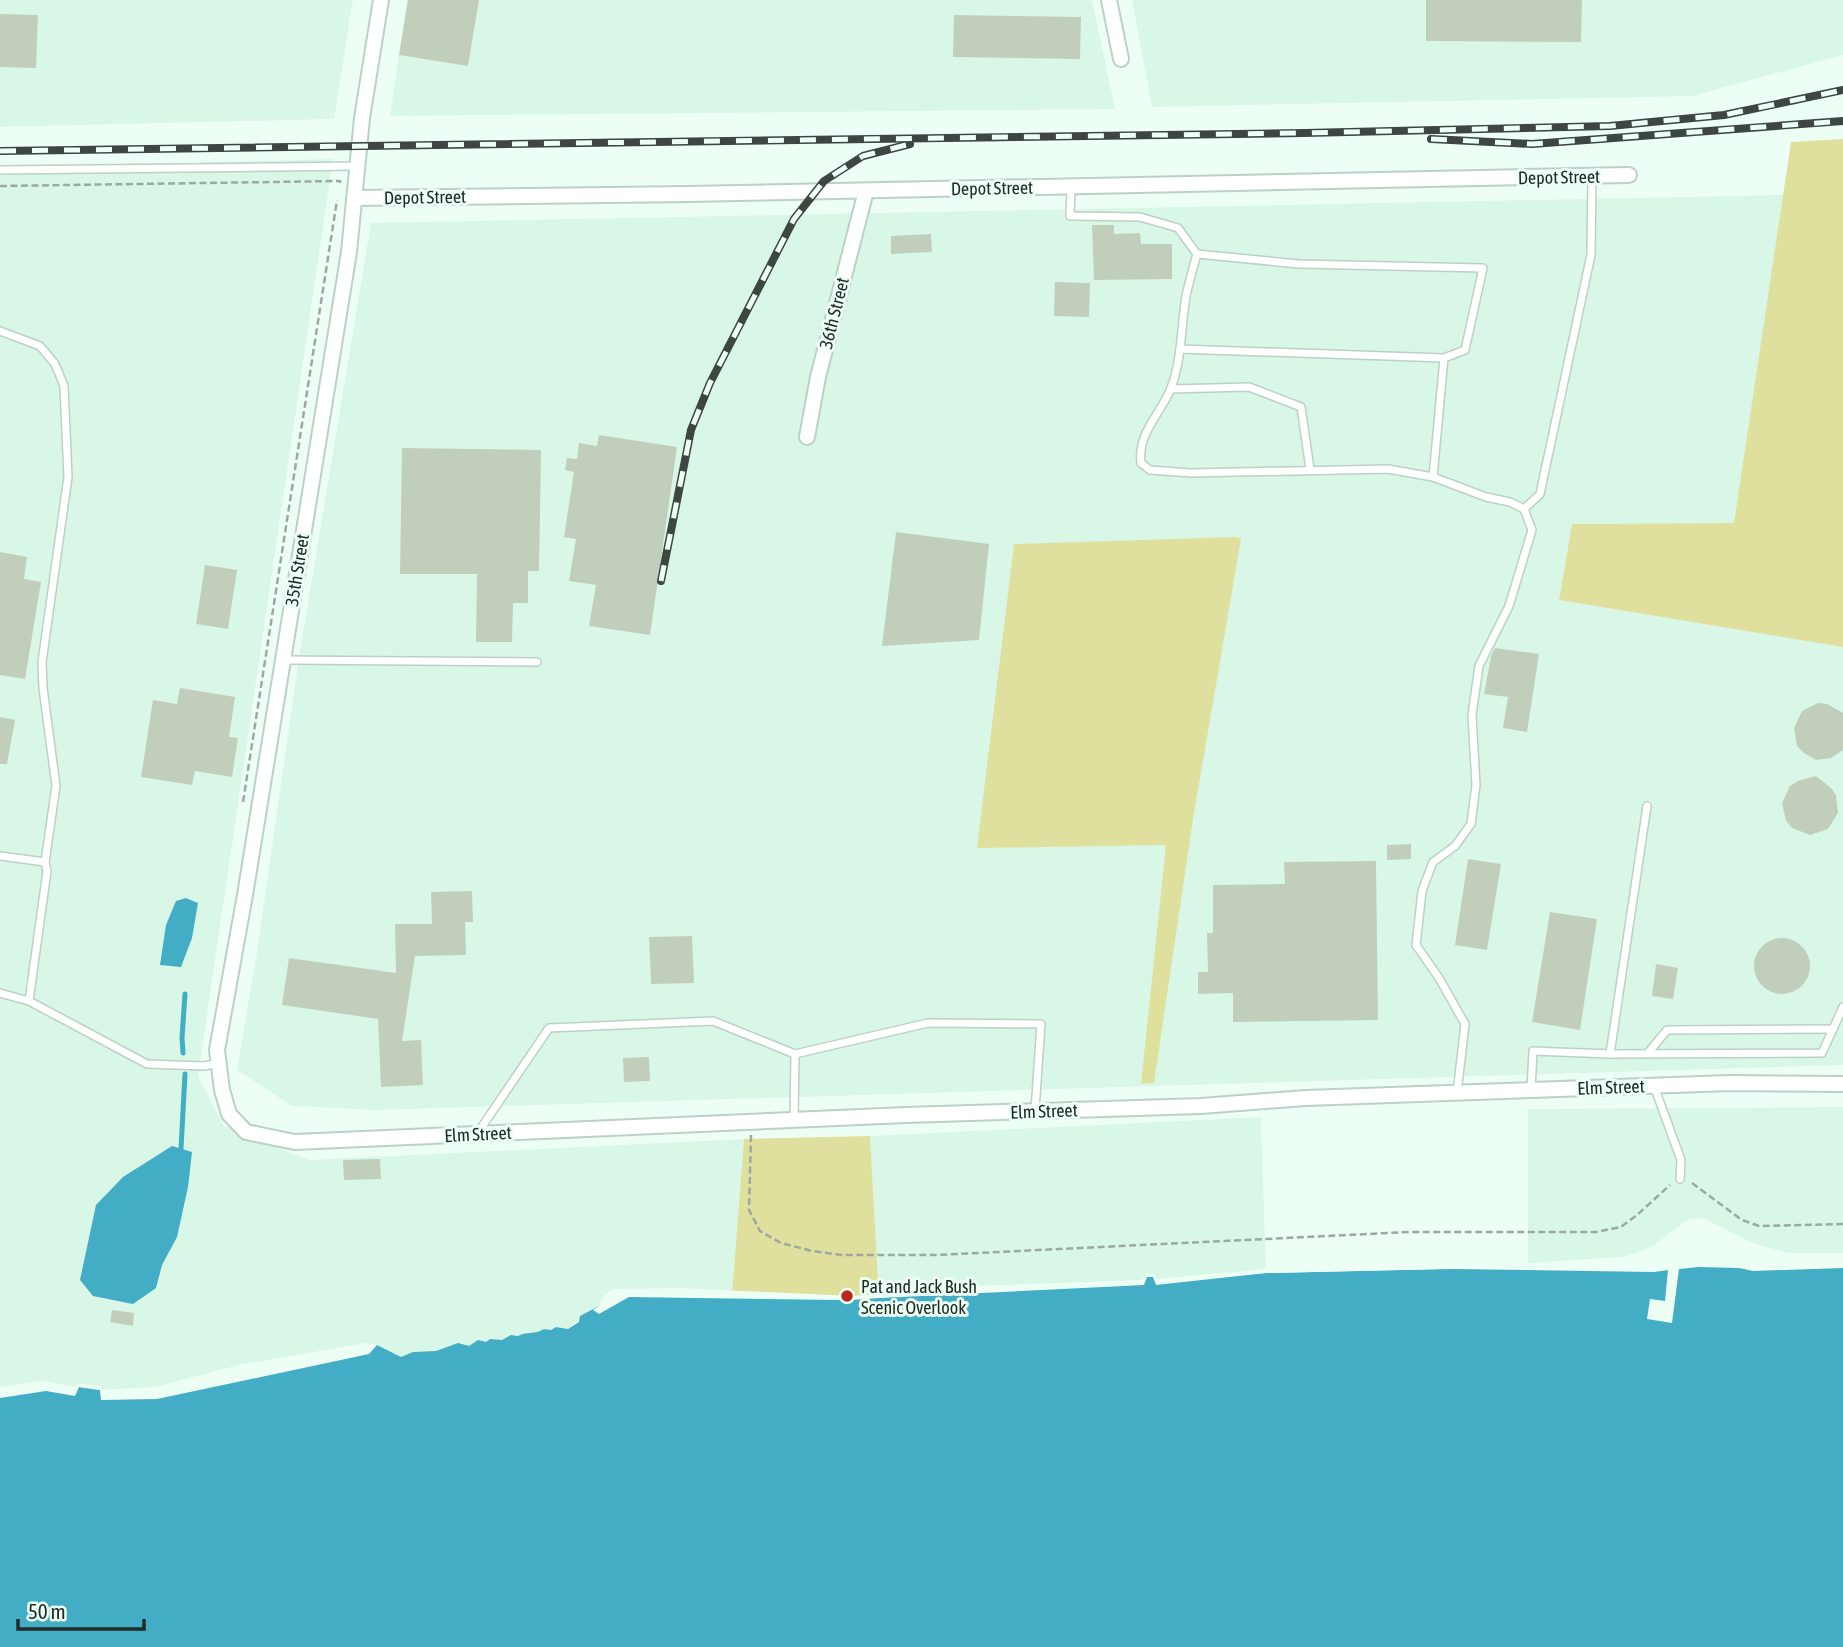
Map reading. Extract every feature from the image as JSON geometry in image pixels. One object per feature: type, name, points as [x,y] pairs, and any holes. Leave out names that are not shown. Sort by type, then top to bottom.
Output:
[{"type":"street","name":"35th Street","points":[[246,1132],[229,1114],[222,1090],[217,1050],[245,895],[349,252],[357,166],[381,0]]},
{"type":"street","points":[[1110,0],[1121,59]]},
{"type":"street","name":"Depot Street","points":[[354,198],[1629,176]]},
{"type":"street","name":"36th Street","points":[[807,437],[818,377],[866,191]]},
{"type":"street","name":"Elm Street","points":[[246,1132],[295,1143],[794,1120],[1201,1107],[1306,1098],[1730,1083],[1843,1084]]},
{"type":"lane","points":[[0,170],[357,166]]},
{"type":"lane","points":[[1524,509],[1540,494],[1591,255],[1592,176]]},
{"type":"lane","points":[[1072,187],[1070,216],[1140,217],[1178,228],[1197,254],[1298,264],[1483,268],[1465,350],[1444,358],[1180,349]]},
{"type":"lane","points":[[1197,254],[1186,296],[1180,349],[1171,389],[1151,421],[1140,451],[1141,463],[1150,470],[1191,473],[1388,469],[1433,477],[1486,497],[1510,502],[1524,509],[1532,530],[1510,606],[1479,666],[1472,715],[1475,785],[1471,824],[1455,846],[1433,862],[1422,891],[1416,945],[1439,978],[1465,1024],[1457,1093]]},
{"type":"lane","points":[[0,331],[40,346],[55,364],[64,386],[68,477],[42,662],[56,786],[29,1001]]},
{"type":"lane","points":[[1433,477],[1444,358]]},
{"type":"lane","points":[[1171,389],[1250,387],[1301,407],[1310,469]]},
{"type":"lane","points":[[283,660],[537,662]]},
{"type":"lane","points":[[1610,1054],[1647,806]]},
{"type":"lane","points":[[0,856],[45,862]]},
{"type":"lane","points":[[0,993],[29,1001],[147,1064],[204,1066],[219,1063]]},
{"type":"lane","points":[[1531,1090],[1533,1051],[1610,1054],[1822,1053],[1843,1007]]},
{"type":"lane","points":[[477,1134],[549,1028],[713,1021],[795,1054],[928,1023],[1041,1024],[1035,1111]]},
{"type":"lane","points":[[1648,1053],[1667,1030],[1833,1029]]},
{"type":"lane","points":[[794,1120],[795,1054]]},
{"type":"lane","points":[[1654,1086],[1681,1160],[1680,1180]]},
{"type":"path","points":[[0,186],[340,181],[241,813]]},
{"type":"path","points":[[751,1133],[749,1210],[760,1231],[781,1243],[842,1255],[936,1255],[1409,1232],[1596,1232],[1621,1227],[1672,1182],[1680,1180],[1691,1182],[1742,1220],[1759,1226],[1843,1224]]},
{"type":"shaded area","points":[[0,0],[353,0],[334,119],[0,127]]},
{"type":"shaded area","points":[[407,0],[1092,0],[1115,109],[390,116]]},
{"type":"shaded area","points":[[1132,0],[1843,0],[1843,55],[1692,96],[1152,107]]},
{"type":"shaded area","points":[[333,159],[198,1076],[224,1126],[309,1160],[744,1139],[732,1294],[599,1306],[567,1329],[544,1329],[535,1334],[511,1335],[502,1340],[490,1339],[469,1346],[458,1344],[436,1351],[413,1352],[401,1357],[381,1349],[156,1390],[100,1394],[100,1390],[0,1391],[0,169]]},
{"type":"shaded area","points":[[1784,195],[1734,523],[1572,524],[1559,600],[1843,647],[1843,1065],[375,1110],[292,1106],[237,1070],[257,952],[300,651],[371,223]]},
{"type":"shaded area","points":[[1843,1107],[1843,1256],[1652,1251],[1624,1261],[1528,1267],[1528,1109]]},
{"type":"shaded area","points":[[1261,1117],[1266,1273],[1145,1283],[974,1289],[879,1299],[870,1136]]},
{"type":"green space","points":[[1843,139],[1843,647],[1559,600],[1572,524],[1734,523],[1791,142]]},
{"type":"green space","points":[[1241,539],[1193,819],[1154,1083],[1141,1084],[1166,845],[977,848],[1014,544]]},
{"type":"green space","points":[[870,1136],[879,1299],[835,1300],[732,1294],[744,1139]]},
{"type":"water","points":[[186,898],[198,903],[192,938],[181,967],[160,965],[166,925],[176,901]]},
{"type":"water","points":[[172,1146],[192,1152],[188,1187],[177,1237],[162,1265],[156,1288],[133,1304],[93,1296],[80,1280],[96,1205],[123,1177]]},
{"type":"water","points":[[1751,1246],[1787,1257],[1843,1256],[1843,1647],[0,1647],[0,1391],[76,1391],[79,1387],[100,1390],[101,1394],[156,1390],[377,1345],[401,1357],[413,1352],[436,1351],[458,1343],[469,1346],[478,1340],[502,1340],[511,1335],[518,1336],[556,1327],[568,1329],[579,1322],[580,1316],[599,1306],[613,1293],[853,1300],[974,1289],[1144,1283],[1146,1277],[1153,1277],[1156,1283],[1266,1273],[1528,1267]]},
{"type":"pier","points":[[1703,1218],[1753,1243],[1788,1253],[1843,1253],[1843,1268],[1753,1271],[1739,1268],[1679,1269],[1672,1323],[1647,1319],[1650,1299],[1665,1301],[1668,1270],[1451,1269],[1266,1273],[1156,1285],[1153,1277],[1147,1277],[1144,1285],[840,1300],[629,1297],[599,1314],[593,1310],[613,1289],[680,1288],[853,1296],[974,1286],[1142,1280],[1146,1274],[1154,1274],[1157,1279],[1266,1269],[1528,1263],[1623,1257],[1650,1248],[1689,1219]]},
{"type":"pier","points":[[365,1343],[377,1345],[369,1354],[157,1399],[101,1400],[100,1390],[79,1387],[75,1396],[46,1391],[0,1398],[0,1387],[42,1381],[75,1387],[78,1383],[100,1386],[103,1390],[155,1387],[239,1365]]},
{"type":"building","points":[[408,0],[479,0],[468,66],[399,55]]},
{"type":"building","points":[[1426,0],[1582,0],[1581,42],[1426,41]]},
{"type":"building","points":[[0,14],[38,15],[36,68],[0,67]]},
{"type":"building","points":[[954,15],[1081,17],[1080,59],[953,57]]},
{"type":"building","points":[[1092,225],[1114,225],[1114,234],[1140,233],[1141,244],[1172,244],[1172,279],[1094,280]]},
{"type":"building","points":[[931,234],[932,252],[891,254],[891,236]]},
{"type":"building","points":[[1055,282],[1090,283],[1089,317],[1054,316]]},
{"type":"building","points":[[599,435],[677,447],[650,635],[589,626],[596,585],[569,581],[576,539],[564,537],[574,472],[565,470],[567,458],[577,459],[579,443],[597,446]]},
{"type":"building","points":[[402,448],[541,450],[539,571],[528,571],[528,603],[513,603],[512,642],[476,642],[477,574],[400,574]]},
{"type":"building","points":[[896,532],[989,544],[979,640],[882,646]]},
{"type":"building","points":[[0,552],[27,557],[24,579],[41,582],[25,679],[0,675]]},
{"type":"building","points":[[205,565],[237,570],[228,629],[196,624]]},
{"type":"building","points":[[1495,648],[1539,654],[1527,732],[1503,728],[1508,697],[1484,694]]},
{"type":"building","points":[[180,688],[235,697],[229,737],[238,738],[232,777],[195,771],[192,785],[141,777],[153,700],[177,704]]},
{"type":"building","points":[[1818,703],[1827,704],[1843,713],[1843,750],[1831,758],[1816,760],[1797,746],[1794,728],[1802,711]]},
{"type":"building","points":[[0,717],[15,720],[7,764],[0,764]]},
{"type":"building","points":[[1816,776],[1836,795],[1838,813],[1828,829],[1810,835],[1792,828],[1786,821],[1782,803],[1790,786]]},
{"type":"building","points":[[1411,844],[1411,859],[1387,860],[1387,845]]},
{"type":"building","points":[[1468,859],[1501,864],[1487,950],[1455,945]]},
{"type":"building","points":[[1376,861],[1378,1020],[1233,1022],[1233,993],[1198,994],[1198,972],[1208,972],[1207,933],[1213,933],[1213,885],[1285,884],[1284,862]]},
{"type":"building","points":[[472,891],[473,922],[465,922],[466,955],[415,956],[402,1041],[421,1040],[423,1085],[381,1087],[378,1019],[282,1005],[289,958],[396,973],[395,924],[432,924],[431,892]]},
{"type":"building","points":[[1550,912],[1597,919],[1580,1030],[1532,1022]]},
{"type":"building","points":[[692,936],[694,983],[651,984],[649,937]]},
{"type":"building","points":[[1782,938],[1793,940],[1802,946],[1808,955],[1808,977],[1802,986],[1793,992],[1782,994],[1771,992],[1762,986],[1756,977],[1754,966],[1756,955],[1762,946],[1771,940]]},
{"type":"building","points":[[1656,964],[1678,968],[1673,999],[1652,996]]},
{"type":"building","points":[[649,1057],[650,1081],[624,1082],[623,1058]]},
{"type":"building","points":[[380,1159],[381,1179],[344,1180],[343,1160]]},
{"type":"building","points":[[112,1310],[134,1313],[133,1326],[110,1322]]},
{"type":"waterway","points":[[183,1053],[185,994]]},
{"type":"waterway","points":[[181,1149],[185,1074]]},
{"type":"railway","points":[[0,151],[1304,133],[1610,126],[1724,115],[1843,90]]},
{"type":"railway","points":[[1431,139],[1532,144],[1843,121]]},
{"type":"railway","points":[[661,581],[691,430],[710,383],[794,219],[824,181],[863,156],[910,144]]},
{"type":"place","name":"Pat and Jack Bush Scenic Overlook","points":[[847,1296]]}]
